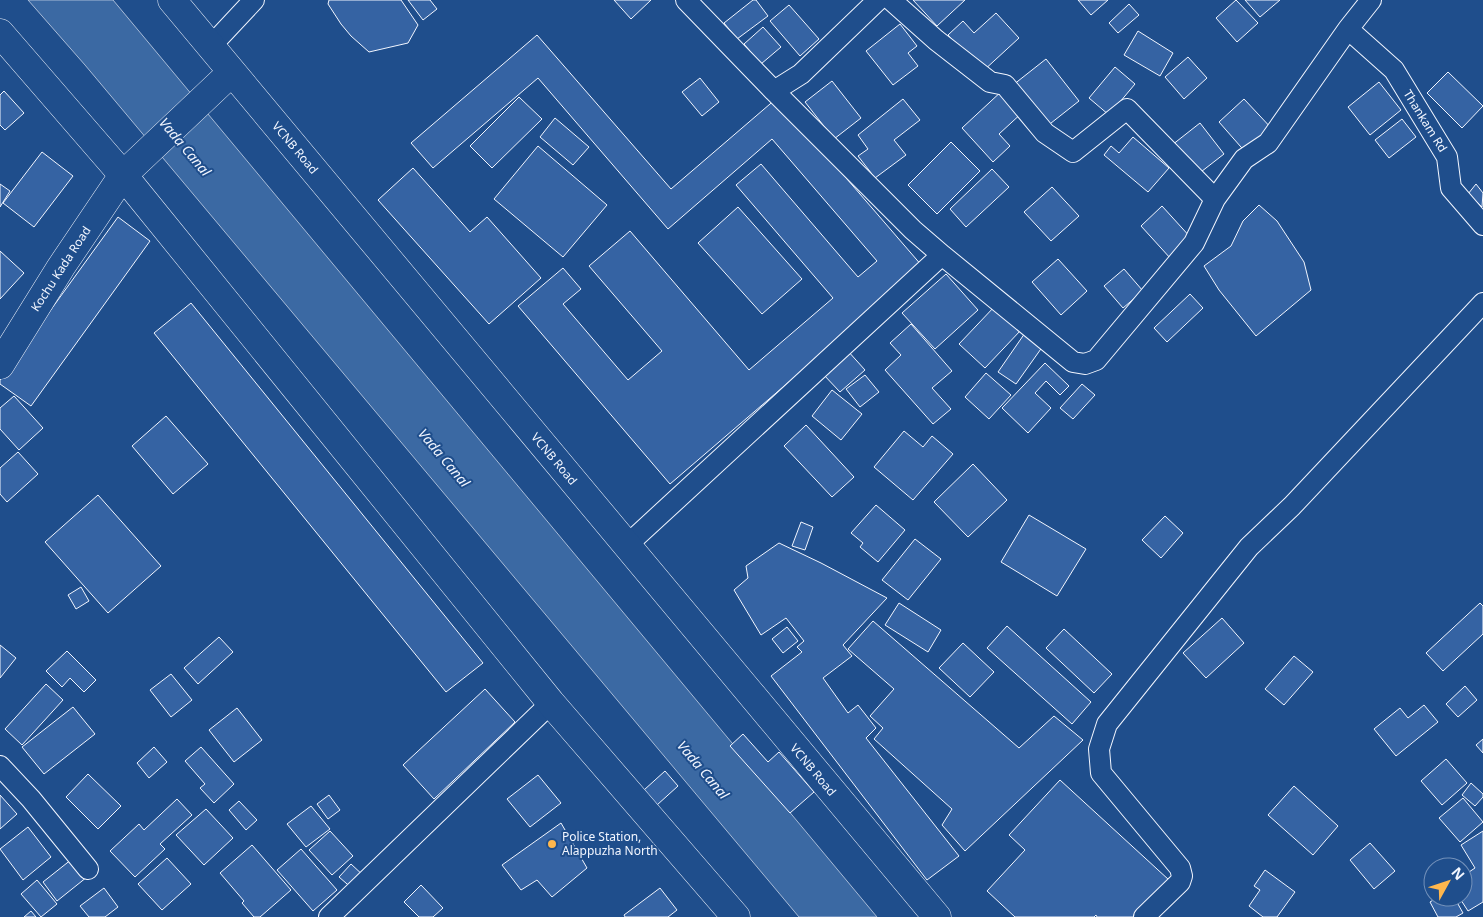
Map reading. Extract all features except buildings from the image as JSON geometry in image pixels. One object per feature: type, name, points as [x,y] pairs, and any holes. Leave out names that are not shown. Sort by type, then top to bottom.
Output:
[{"type":"main road","name":"VCNB Road","points":[[172,0],[211,46],[226,78],[626,546],[937,917]]},
{"type":"main road","points":[[0,33],[129,169],[551,703],[736,917]]},
{"type":"main road","name":"Kochu Kada Road","points":[[0,365],[61,267],[129,169],[226,78]]},
{"type":"street","points":[[211,46],[254,0]]},
{"type":"street","points":[[686,0],[913,230],[1073,362],[1085,364],[1096,360],[1194,243],[1214,199],[1244,160],[1268,143],[1348,29],[1371,0]]},
{"type":"street","points":[[774,91],[801,74],[878,0]]},
{"type":"street","points":[[891,0],[936,40],[990,82],[1005,84],[1045,133],[1073,152],[1127,109],[1214,199]]},
{"type":"street","name":"Thankam Rd","points":[[1348,29],[1394,70],[1447,157],[1451,188],[1483,225]]},
{"type":"street","points":[[626,546],[942,255]]},
{"type":"street","points":[[1144,917],[1180,882],[1182,876],[1180,868],[1101,773],[1100,749],[1107,724],[1249,547],[1298,500],[1483,303]]},
{"type":"street","points":[[329,917],[551,703]]},
{"type":"street","points":[[0,766],[88,868]]},
{"type":"water","name":"Vada Canal","points":[[28,0],[113,0],[877,917],[799,917],[85,65]]},
{"type":"place","name":"Police Station, Alappuzha North","points":[[552,844]]}]
